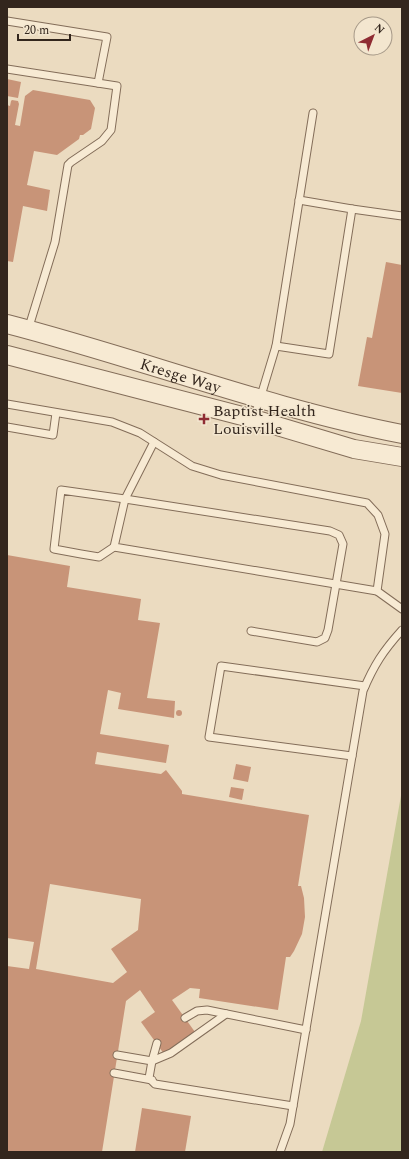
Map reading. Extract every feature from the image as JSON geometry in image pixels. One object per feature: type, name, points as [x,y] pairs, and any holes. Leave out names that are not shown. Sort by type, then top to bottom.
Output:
[{"type":"street","name":"Kresge Way","points":[[7,324],[261,399],[360,426],[402,434]]},
{"type":"street","name":"Kresge Way","points":[[7,355],[254,419],[354,449],[402,457]]},
{"type":"lane","points":[[7,21],[107,37],[98,83]]},
{"type":"lane","points":[[7,69],[117,86],[112,130],[102,140],[68,166],[55,242],[28,330]]},
{"type":"lane","points":[[254,419],[276,346],[313,113]]},
{"type":"lane","points":[[299,200],[402,216]]},
{"type":"lane","points":[[276,346],[329,354],[352,209]]},
{"type":"lane","points":[[7,404],[112,422],[140,433],[192,466],[221,475],[367,503],[378,515],[385,534],[377,591]]},
{"type":"lane","points":[[7,427],[53,435],[56,413]]},
{"type":"lane","points":[[114,547],[125,499],[154,442]]},
{"type":"lane","points":[[251,631],[317,642],[324,638],[328,630],[336,584],[343,544],[340,535],[330,531],[61,490],[54,549],[99,556],[114,547],[336,584],[377,591],[402,609]]},
{"type":"lane","points":[[280,1152],[290,1124],[363,691],[375,664],[389,644],[402,630]]},
{"type":"lane","points":[[352,756],[209,736],[221,666],[365,686]]},
{"type":"lane","points":[[185,1018],[197,1011],[207,1010],[306,1030]]},
{"type":"lane","points":[[117,1055],[152,1062],[171,1053],[226,1014]]},
{"type":"lane","points":[[157,1043],[149,1078],[155,1084],[293,1106]]},
{"type":"lane","points":[[114,1073],[152,1080]]},
{"type":"green space","points":[[402,790],[402,1152],[322,1152],[361,1021]]},
{"type":"building","points":[[7,79],[21,82],[18,98],[7,96]]},
{"type":"building","points":[[33,90],[90,100],[95,108],[91,129],[83,135],[80,135],[79,139],[57,155],[34,151],[27,185],[50,190],[47,211],[23,206],[13,262],[7,261],[7,105],[10,106],[12,100],[18,101],[19,104],[15,125],[20,126],[25,96]]},
{"type":"building","points":[[386,262],[402,265],[402,393],[358,386],[367,337],[372,338]]},
{"type":"building","points":[[7,555],[70,566],[67,587],[141,599],[138,620],[160,623],[147,698],[175,701],[174,718],[118,709],[121,693],[108,690],[100,734],[169,745],[166,763],[97,752],[95,764],[161,774],[166,770],[182,791],[182,794],[309,815],[298,886],[301,886],[304,898],[305,917],[302,934],[294,951],[290,957],[286,957],[278,1010],[199,998],[200,989],[190,988],[172,1000],[195,1032],[164,1054],[141,1022],[155,1012],[140,990],[126,1001],[102,1152],[7,1152],[7,966],[29,969],[34,942],[7,938]],"holes":[[[50,884],[141,899],[138,930],[111,949],[127,972],[113,983],[36,969]]]},
{"type":"building","points":[[179,710],[182,713],[179,716],[176,713]]},
{"type":"building","points":[[236,764],[251,767],[248,782],[233,779]]},
{"type":"building","points":[[231,787],[244,789],[242,800],[229,797]]},
{"type":"building","points":[[142,1108],[191,1116],[185,1152],[135,1152]]},
{"type":"place","name":"Baptist Health Louisville","points":[[204,419]]}]
